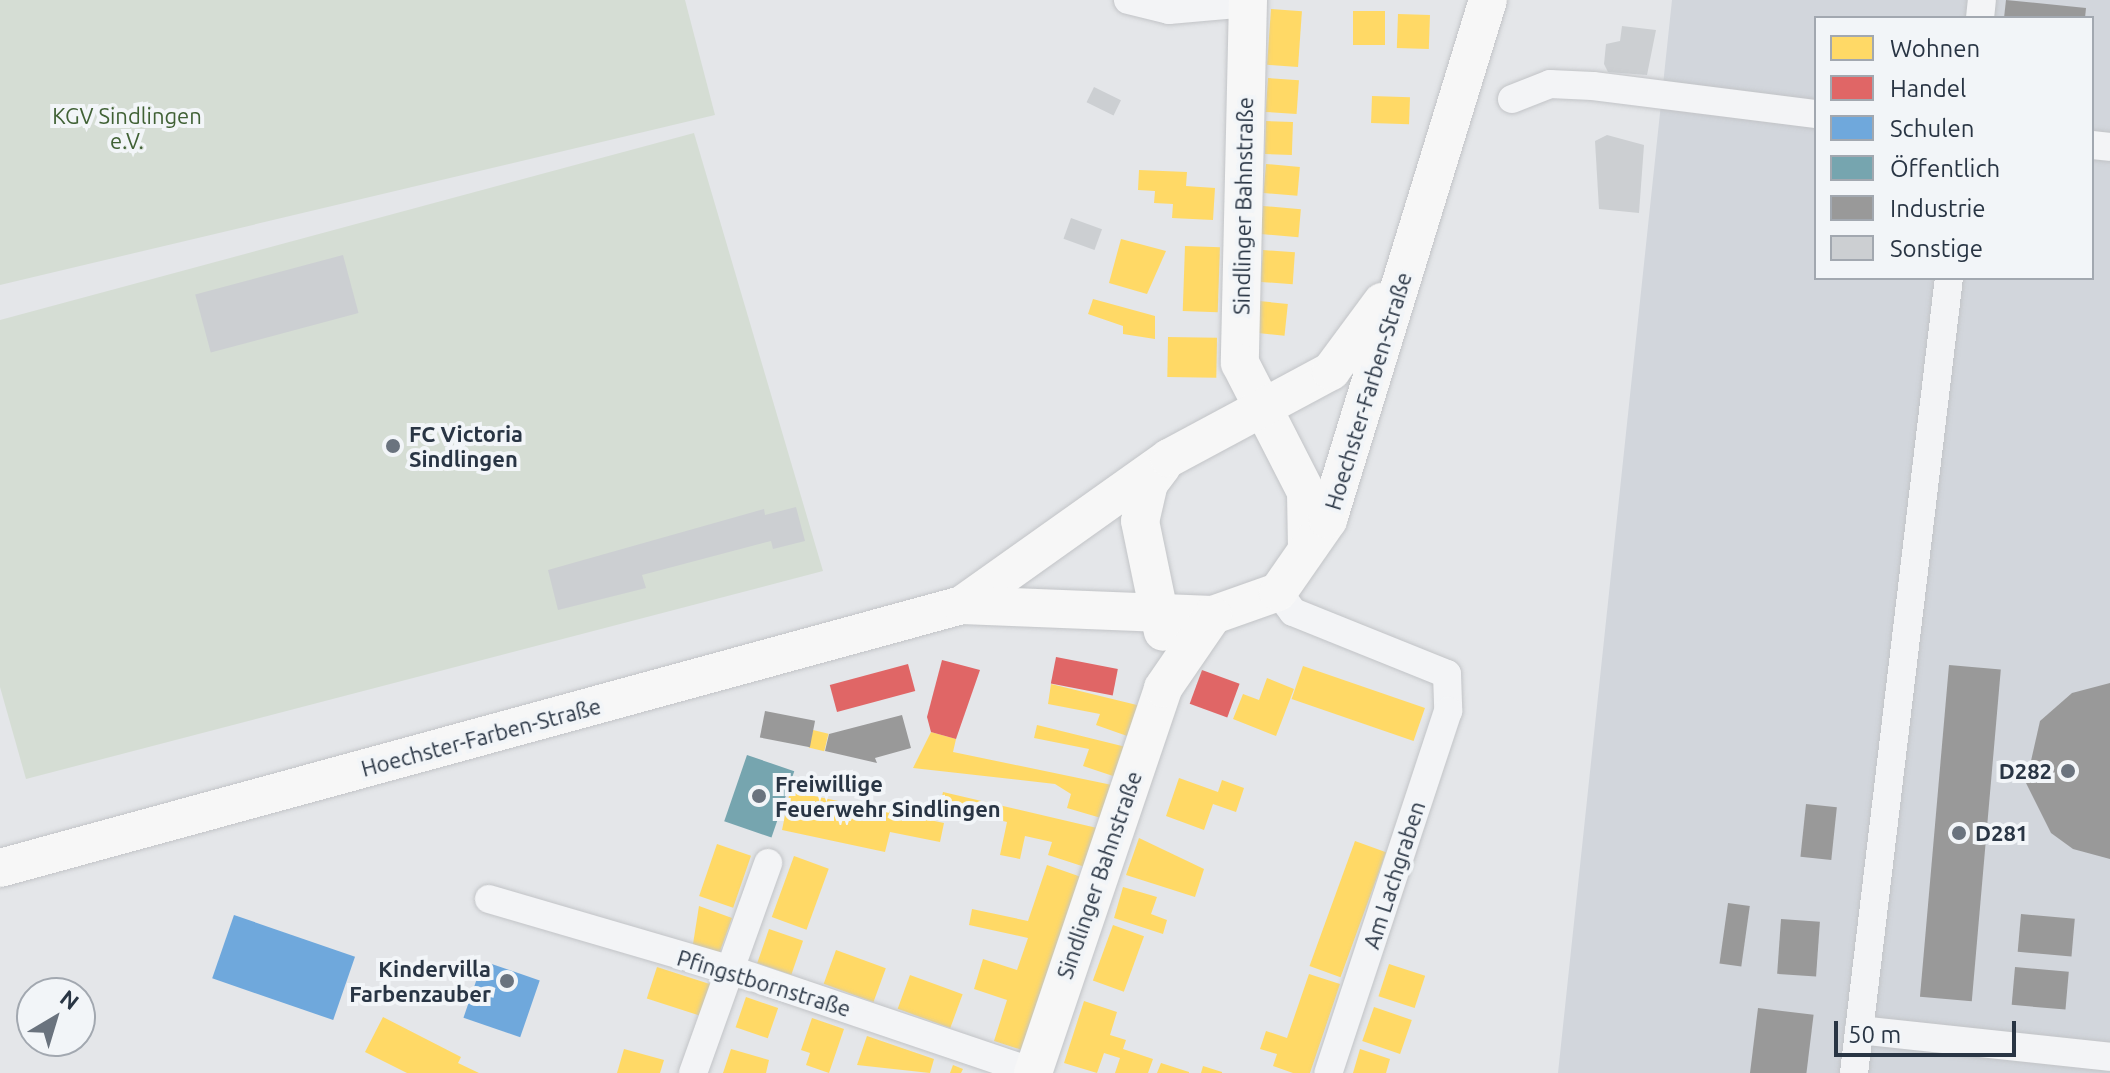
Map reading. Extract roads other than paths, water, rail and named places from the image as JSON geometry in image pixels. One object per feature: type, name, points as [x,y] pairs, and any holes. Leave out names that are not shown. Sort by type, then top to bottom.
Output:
[{"type":"main road","name":"Hoechster-Farben-Straße","points":[[0,868],[962,605],[1221,613],[1278,592],[1304,560],[1328,520],[1488,0]]},
{"type":"main road","name":"Sindlinger Bahnstraße","points":[[1248,2],[1240,351],[1260,404],[1299,472]]},
{"type":"main road","name":"Hoechster-Farben-Straße","points":[[962,605],[1182,450],[1342,360],[1370,327],[1414,238]]},
{"type":"main road","points":[[1221,613],[1173,591],[1146,556],[1142,500],[1182,450],[1250,440],[1299,472],[1312,521],[1304,560]]},
{"type":"main road","name":"Sindlinger Bahnstraße","points":[[1146,556],[1161,611],[1167,678]]},
{"type":"main road","name":"Sindlinger Bahnstraße","points":[[1034,1073],[1167,678],[1221,613]]},
{"type":"street","name":"Sindlinger Bahnstraße","points":[[1128,0],[1169,10],[1248,2]]},
{"type":"street","points":[[1512,99],[1550,84],[1593,86],[1814,114]]},
{"type":"street","points":[[1854,1073],[1949,280]]},
{"type":"street","name":"Am Lachgraben","points":[[1278,592],[1293,612],[1447,674],[1448,711],[1328,1073]]},
{"type":"street","points":[[693,1073],[768,863]]},
{"type":"street","name":"Pfingstbornstraße","points":[[489,899],[729,969],[1034,1073]]},
{"type":"street","points":[[1859,1030],[2110,1057]]},
{"type":"place","name":"FC Victoria Sindlingen","points":[[393,446]]},
{"type":"place","name":"D282","points":[[2068,771]]},
{"type":"place","name":"Freiwillige Feuerwehr Sindlingen","points":[[759,796]]},
{"type":"place","name":"D281","points":[[1959,833]]},
{"type":"place","name":"Kindervilla Farbenzauber","points":[[507,981]]},
{"type":"park label","name":"KGV Sindlingen e.V.","points":[[127,128]]}]
